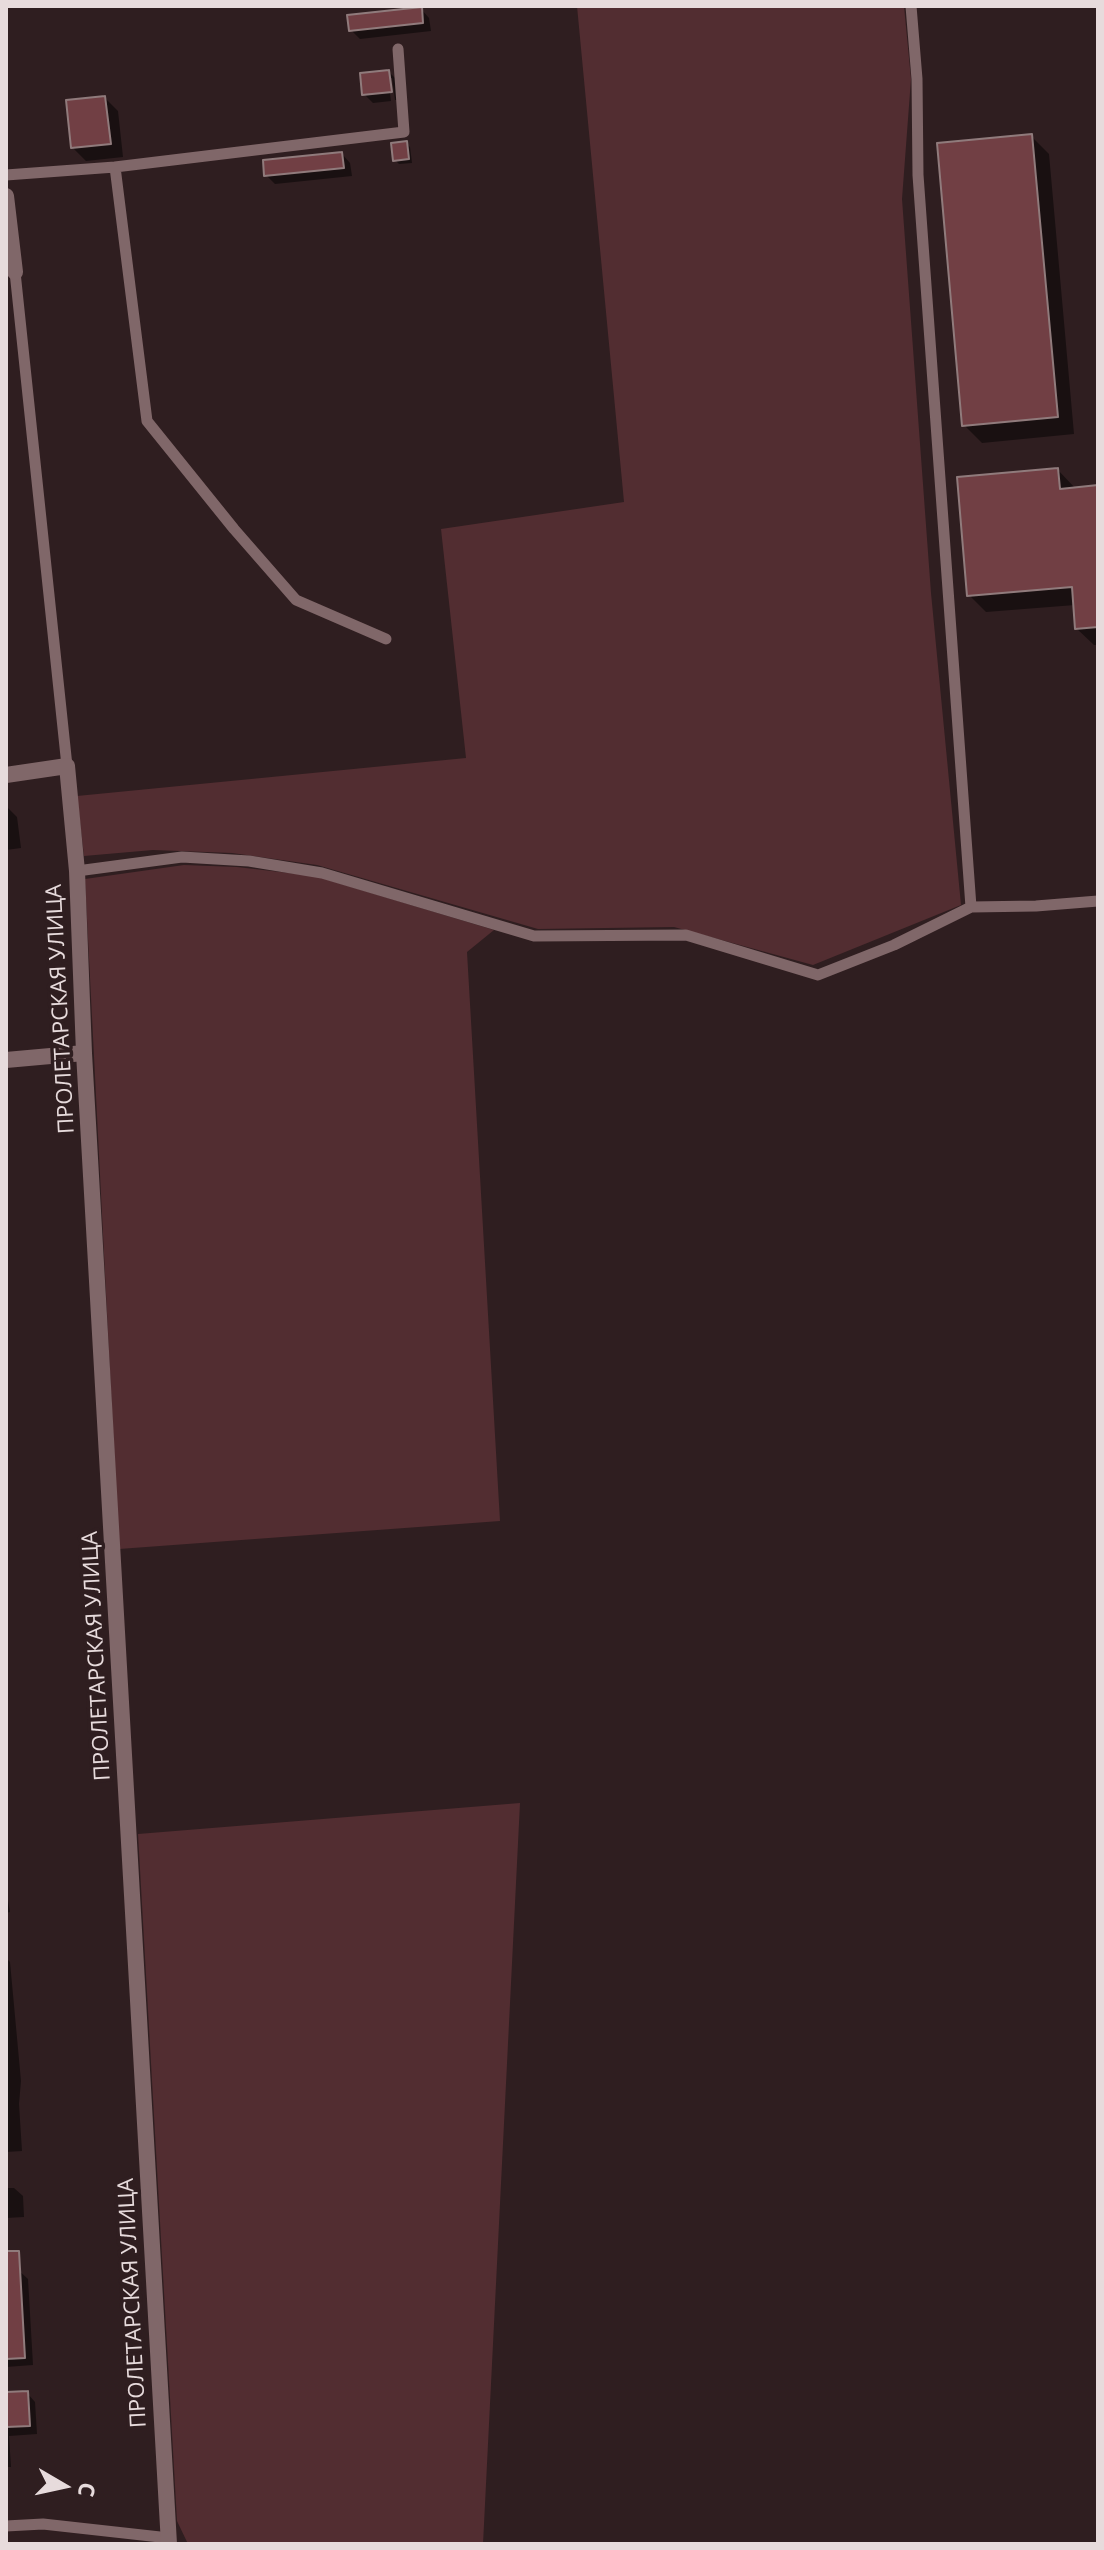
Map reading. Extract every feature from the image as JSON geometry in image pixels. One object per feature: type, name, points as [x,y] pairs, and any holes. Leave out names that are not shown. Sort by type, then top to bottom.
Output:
[{"type":"street","points":[[6,196],[15,272]]},
{"type":"street","points":[[6,775],[67,766]]},
{"type":"street","name":"ПРОЛЕТАРСКАЯ УЛИЦА","points":[[67,766],[77,871],[84,1053],[169,2541]]},
{"type":"street","points":[[6,1060],[84,1053]]},
{"type":"lane","points":[[911,6],[917,79],[918,175],[971,907]]},
{"type":"lane","points":[[6,175],[115,167],[404,132],[398,49]]},
{"type":"lane","points":[[115,167],[147,421],[296,600],[386,639]]},
{"type":"lane","points":[[15,272],[67,766]]},
{"type":"lane","points":[[77,871],[182,857],[249,861],[322,873],[534,936],[686,935],[818,975],[894,945],[971,907],[1098,901]]},
{"type":"lane","points":[[6,2526],[43,2524],[169,2541]]},
{"type":"shaded area","points":[[577,6],[904,6],[911,79],[902,199],[931,593],[961,905],[813,965],[674,927],[538,929],[317,865],[232,853],[153,850],[84,856],[77,796],[466,758],[441,529],[624,502]]},
{"type":"shaded area","points":[[184,865],[237,867],[315,876],[494,930],[467,952],[500,1521],[119,1549],[85,879]]},
{"type":"shaded area","points":[[520,1803],[483,2544],[188,2544],[177,2521],[138,1834]]},
{"type":"building","points":[[422,7],[423,23],[349,31],[347,15]]},
{"type":"building","points":[[389,70],[392,92],[362,95],[360,73]]},
{"type":"building","points":[[105,96],[111,144],[71,148],[66,100]]},
{"type":"building","points":[[1032,134],[1058,417],[962,426],[937,143]]},
{"type":"building","points":[[407,141],[409,159],[393,161],[391,143]]},
{"type":"building","points":[[342,152],[344,168],[264,176],[263,160]]},
{"type":"building","points":[[1058,468],[1060,489],[1098,485],[1098,627],[1075,629],[1072,587],[967,596],[957,477]]},
{"type":"building","points":[[6,2251],[19,2251],[25,2358],[6,2359]]},
{"type":"building","points":[[28,2391],[30,2426],[6,2427],[6,2392]]}]
